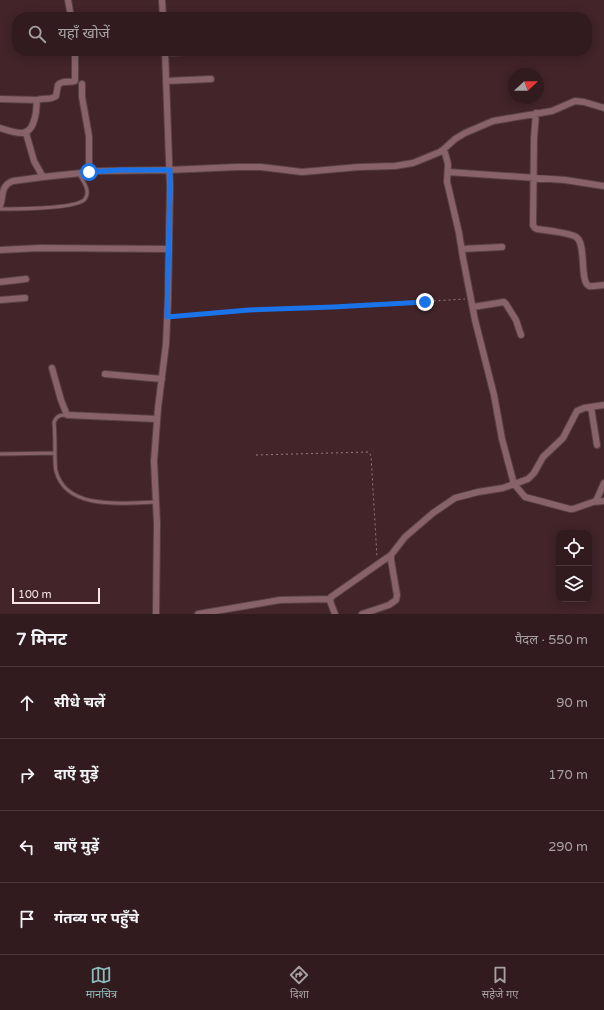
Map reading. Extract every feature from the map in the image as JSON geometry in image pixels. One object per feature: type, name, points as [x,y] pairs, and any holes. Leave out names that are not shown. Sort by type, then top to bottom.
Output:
[{"type":"street","points":[[68,0],[70,12]]},
{"type":"street","points":[[162,0],[163,12]]},
{"type":"street","points":[[0,99],[37,100],[55,98],[59,83],[75,81],[75,56]]},
{"type":"street","points":[[156,614],[157,524],[154,461],[157,419],[166,344],[169,249],[170,170],[165,56]]},
{"type":"street","points":[[166,81],[211,79]]},
{"type":"street","points":[[82,84],[82,96],[89,136],[89,172]]},
{"type":"street","points":[[0,128],[19,133],[26,133],[30,129],[35,118],[37,100]]},
{"type":"street","points":[[0,207],[3,190],[8,183],[12,181],[113,170],[170,170],[237,167],[302,172],[359,167],[395,166],[413,162],[444,149],[455,139],[465,133],[493,121],[552,111],[575,101],[604,108]]},
{"type":"street","points":[[536,113],[533,178],[533,222],[535,228],[578,237],[581,243],[586,284],[588,286],[604,285]]},
{"type":"street","points":[[26,133],[34,161],[43,177]]},
{"type":"street","points":[[444,149],[448,164],[449,190],[460,233],[475,320],[494,395],[502,439],[514,484],[525,497],[570,509],[596,501],[604,501]]},
{"type":"street","points":[[448,172],[565,180],[604,186]]},
{"type":"street","points":[[462,249],[502,247]]},
{"type":"street","points":[[0,250],[40,248],[169,249]]},
{"type":"street","points":[[0,282],[26,279]]},
{"type":"street","points":[[0,300],[25,298]]},
{"type":"street","points":[[473,307],[504,302],[516,320],[521,334]]},
{"type":"street","points":[[52,368],[67,415],[157,419]]},
{"type":"street","points":[[105,374],[162,379]]},
{"type":"street","points":[[198,614],[280,600],[330,599],[333,595],[391,555],[405,538],[433,514],[455,498],[472,493],[503,488],[528,479],[532,476],[543,457],[563,438],[577,411],[584,408],[604,405]]},
{"type":"street","points":[[591,407],[597,446]]},
{"type":"street","points":[[596,501],[604,483]]},
{"type":"street","points":[[362,614],[389,605],[396,600],[397,595],[391,555]]},
{"type":"street","points":[[330,599],[335,614]]},
{"type":"lane","points":[[0,207],[42,208],[71,205],[82,202],[85,199],[87,190],[78,173]]},
{"type":"lane","points":[[67,415],[58,416],[54,422],[56,469],[60,481],[64,487],[87,500],[100,502],[156,502]]},
{"type":"lane","points":[[0,454],[55,453]]},
{"type":"path","points":[[167,317],[249,310],[471,299]]},
{"type":"path","points":[[256,455],[369,452],[371,456],[376,552],[379,564]]},
{"type":"route","points":[[89,172],[120,170],[170,170],[167,317],[249,310],[425,302]]}]
